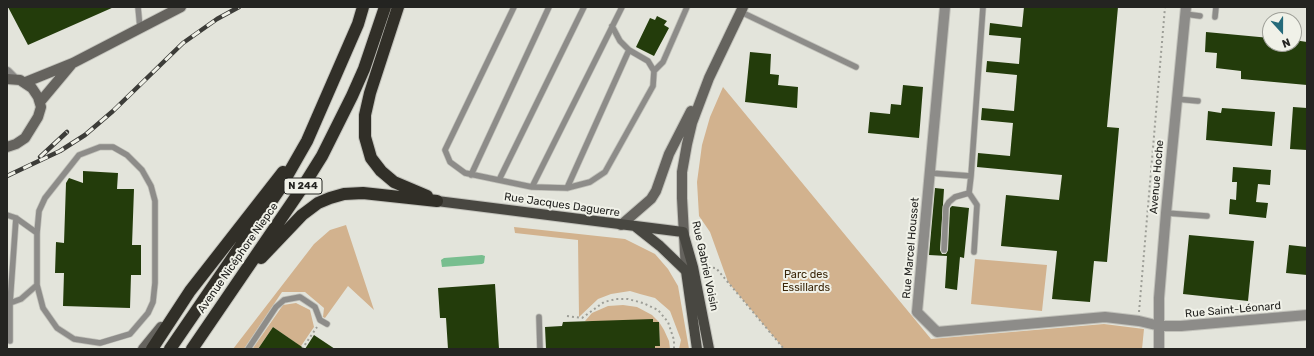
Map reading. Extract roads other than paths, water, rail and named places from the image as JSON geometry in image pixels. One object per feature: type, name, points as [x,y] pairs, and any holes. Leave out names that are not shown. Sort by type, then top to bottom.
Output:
[{"type":"highway","name":"Avenue Nicéphore Niepce","points":[[170,349],[279,190],[307,141],[358,24],[363,7]]},
{"type":"highway","name":"Avenue Nicéphore Niepce","points":[[192,349],[302,188],[335,132],[364,70],[385,7]]},
{"type":"highway","points":[[398,7],[370,93],[365,122],[366,144],[371,158],[388,177],[409,189],[437,201]]},
{"type":"highway","name":"N 244","points":[[190,291],[307,141]]},
{"type":"highway","points":[[234,286],[302,215],[318,203],[344,194],[363,193],[437,201]]},
{"type":"highway","points":[[152,349],[190,291]]},
{"type":"main road","name":"Rue Jacques Daguerre","points":[[437,201],[683,232]]},
{"type":"main road","points":[[636,227],[660,246],[686,272],[697,349]]},
{"type":"main road","name":"Rue Gabriel Voisin","points":[[683,232],[693,267],[709,349]]},
{"type":"street","points":[[26,82],[73,63],[181,7]]},
{"type":"street","name":"Rue Marcel Housset","points":[[945,7],[917,312],[937,332],[1105,317],[1138,321],[1160,326]]},
{"type":"street","name":"Rue Gabriel Voisin","points":[[683,232],[682,172],[692,123],[709,78],[742,9]]},
{"type":"street","name":"Avenue Hoche","points":[[1159,349],[1159,298],[1185,10]]},
{"type":"street","points":[[40,102],[73,63]]},
{"type":"street","points":[[7,147],[20,142],[30,131],[40,113],[40,102],[32,88],[26,82],[9,76]]},
{"type":"street","points":[[621,225],[651,199],[669,154],[709,78]]},
{"type":"street","points":[[683,232],[686,272]]},
{"type":"street","name":"N 244","points":[[143,349],[190,291]]},
{"type":"street","name":"Rue Saint-Léonard","points":[[1160,326],[1181,326],[1307,315]]},
{"type":"lane","points":[[138,7],[140,28]]},
{"type":"lane","points":[[514,7],[445,150],[450,162],[464,174],[532,187],[567,188],[590,182],[605,172],[652,86],[654,71],[663,62],[687,7]]},
{"type":"lane","points":[[471,175],[549,7]]},
{"type":"lane","points":[[499,180],[584,7]]},
{"type":"lane","points":[[532,187],[622,7]]},
{"type":"lane","points":[[974,252],[977,205],[969,193],[983,7]]},
{"type":"lane","points":[[1215,17],[1216,7]]},
{"type":"lane","points":[[742,9],[856,67]]},
{"type":"lane","points":[[1185,10],[1200,16]]},
{"type":"lane","points":[[612,26],[620,41],[629,50],[648,61],[654,71]]},
{"type":"lane","points":[[567,188],[629,50]]},
{"type":"lane","points":[[1176,98],[1198,101]]},
{"type":"lane","points":[[100,147],[114,147],[127,155],[142,170],[151,186],[155,201],[155,283],[153,302],[148,313],[130,334],[100,343],[74,339],[57,328],[42,308],[37,285],[37,233],[40,211],[45,198],[79,155],[88,150],[100,147]]},
{"type":"lane","points":[[930,173],[971,176]]},
{"type":"lane","points":[[944,250],[946,207],[955,197],[969,193]]},
{"type":"lane","points":[[1166,214],[1207,216]]},
{"type":"lane","points":[[7,215],[16,218],[37,233]]},
{"type":"lane","points":[[10,341],[8,303],[16,218]]},
{"type":"lane","points":[[8,303],[21,299],[37,285]]},
{"type":"lane","points":[[248,349],[276,307],[284,300],[300,297],[315,307],[320,320],[327,324]]},
{"type":"lane","points":[[538,317],[540,349]]},
{"type":"railway","points":[[7,176],[60,151],[85,135],[113,111],[183,43],[217,19],[239,7]]},
{"type":"railway","points":[[40,157],[67,132]]},
{"type":"park label","name":"Parc des Essillards","points":[[806,281]]}]
